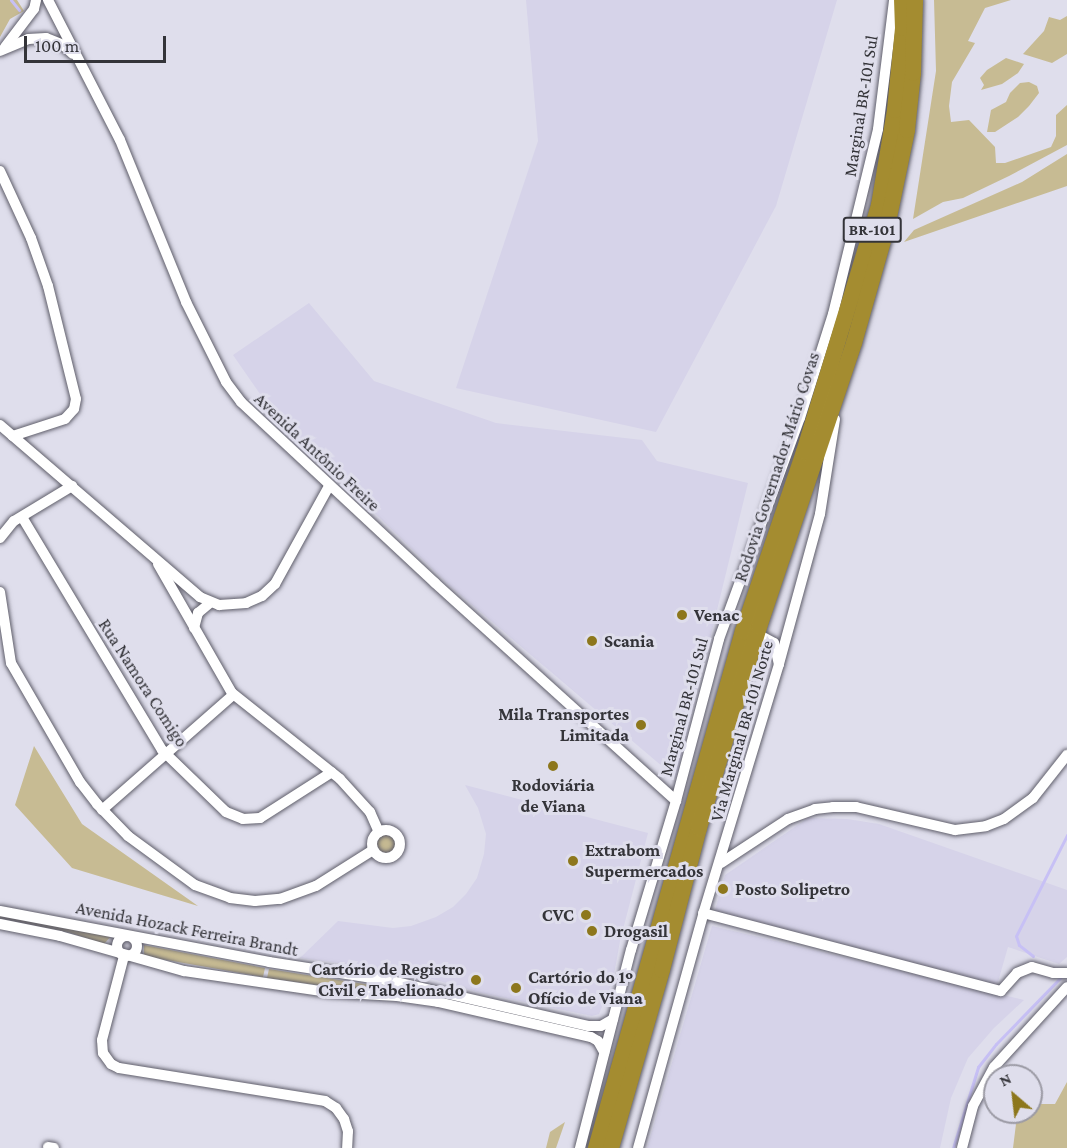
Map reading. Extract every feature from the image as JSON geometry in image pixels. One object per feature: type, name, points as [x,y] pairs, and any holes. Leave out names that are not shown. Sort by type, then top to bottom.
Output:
[{"type":"highway","name":"Rodovia Governador Mário Covas","points":[[596,1148],[743,631],[804,452],[879,205],[891,149],[898,83],[902,0]]},
{"type":"highway","name":"Rodovia Governador Mário Covas","points":[[611,1148],[662,970],[699,828],[756,638],[839,389],[887,226],[907,130],[916,0]]},
{"type":"street","points":[[1,50],[34,9],[36,0]]},
{"type":"street","name":"Avenida Antônio Freire","points":[[48,0],[120,140],[186,302],[226,382],[255,418],[676,801]]},
{"type":"street","name":"Marginal BR-101 Sul","points":[[580,1148],[613,1019],[676,801],[719,639],[800,418],[833,315],[878,129],[894,0]]},
{"type":"street","points":[[1,50],[28,39],[46,38],[63,45],[77,57]]},
{"type":"street","points":[[0,171],[31,238],[48,286],[76,399],[74,409],[64,419],[13,436]]},
{"type":"street","name":"Via Marginal BR-101 Norte","points":[[638,1148],[704,913],[721,863],[779,664],[820,514],[839,389]]},
{"type":"street","points":[[0,425],[210,603],[237,605],[254,600],[268,591],[280,577],[329,486]]},
{"type":"street","points":[[0,538],[9,526],[72,486]]},
{"type":"street","name":"Rua Namora Comigo","points":[[22,517],[166,754],[226,812],[243,819],[265,815],[332,772]]},
{"type":"street","points":[[154,557],[233,695],[332,772],[360,800],[379,832]]},
{"type":"street","points":[[0,599],[6,665],[80,782],[102,810],[137,843],[195,885],[218,895],[243,900],[268,901],[298,893],[373,850]]},
{"type":"street","points":[[194,628],[198,613],[210,603]]},
{"type":"street","points":[[719,639],[742,630]]},
{"type":"street","points":[[759,635],[774,643],[779,664]]},
{"type":"street","points":[[102,810],[233,695]]},
{"type":"street","points":[[721,863],[788,819],[800,813],[833,807],[856,807],[955,830],[986,826],[1004,819],[1033,798],[1067,755]]},
{"type":"street","points":[[388,830],[396,833],[400,839],[397,854],[390,858],[379,856],[373,850],[373,839],[379,832],[388,830]]},
{"type":"street","name":"Avenida Hozack Ferreira Brandt","points":[[0,911],[269,962],[392,981],[588,1026],[601,1026],[613,1019]]},
{"type":"street","points":[[704,913],[1001,991],[1017,973],[1032,967],[1053,973],[1067,973]]},
{"type":"street","name":"Avenida Hozack Ferreira Brandt","points":[[0,924],[60,936],[173,969],[231,979],[347,994],[418,999],[451,1005],[591,1037],[601,1044],[604,1052]]},
{"type":"street","points":[[128,935],[121,937],[117,942],[118,952],[124,956],[102,1040],[103,1053],[111,1064],[119,1068],[325,1101],[336,1108],[344,1119],[348,1131],[347,1148]]},
{"type":"street","points":[[962,1148],[973,1106],[994,1067],[1067,987]]},
{"type":"street","points":[[451,1005],[460,1002],[463,996]]},
{"type":"shaded area","points":[[0,0],[17,0],[24,11],[10,19],[0,37]]},
{"type":"shaded area","points":[[526,0],[837,0],[776,206],[656,432],[456,388],[538,141]]},
{"type":"shaded area","points":[[934,0],[1011,0],[985,8],[968,41],[975,43],[952,82],[949,106],[951,122],[969,120],[995,147],[996,163],[1005,163],[1051,147],[1056,136],[1056,115],[1067,105],[1067,145],[1009,176],[963,198],[943,202],[913,219],[936,71]]},
{"type":"shaded area","points":[[1067,16],[1067,54],[1052,63],[1023,54],[1044,31],[1049,17],[1060,20]]},
{"type":"shaded area","points":[[1006,58],[1024,64],[1018,73],[1002,84],[981,90],[984,85],[980,78],[987,70]]},
{"type":"shaded area","points":[[1029,82],[1037,86],[1039,93],[1029,106],[1018,117],[995,132],[987,132],[991,110],[1006,102],[1010,93],[1020,83]]},
{"type":"shaded area","points":[[1067,154],[1067,186],[904,242],[914,230],[1022,182]]},
{"type":"shaded area","points":[[309,303],[374,381],[496,423],[642,440],[657,461],[748,483],[676,778],[451,587],[321,461],[267,404],[233,355]]},
{"type":"shaded area","points":[[34,746],[82,824],[198,906],[72,868],[15,805]]},
{"type":"shaded area","points":[[465,785],[648,833],[620,941],[613,980],[599,1014],[592,1016],[481,993],[408,972],[300,958],[338,921],[393,928],[411,926],[436,917],[453,907],[466,894],[477,878],[484,854],[486,834],[478,808]]},
{"type":"shaded area","points":[[808,818],[847,819],[879,824],[1067,890],[1067,957],[1059,964],[1008,947],[998,982],[992,985],[714,914],[725,875]]},
{"type":"shaded area","points":[[386,835],[392,838],[395,844],[392,850],[386,853],[380,850],[377,844],[380,838]]},
{"type":"shaded area","points":[[0,914],[112,935],[104,944],[68,932],[0,918]]},
{"type":"shaded area","points":[[712,926],[1024,1000],[994,1028],[968,1058],[951,1098],[940,1148],[647,1148]]},
{"type":"shaded area","points":[[144,945],[265,968],[263,977],[144,956]]},
{"type":"shaded area","points":[[269,969],[390,988],[346,989],[267,978]]},
{"type":"shaded area","points":[[1067,1082],[1067,1148],[1013,1148],[1016,1124],[1043,1124],[1043,1104],[1055,1104]]},
{"type":"shaded area","points":[[565,1122],[556,1148],[546,1148],[550,1132]]},
{"type":"waterway","points":[[11,0],[19,10]]},
{"type":"waterway","points":[[1033,956],[1019,945],[1016,936],[1067,835]]},
{"type":"waterway","points":[[953,1148],[978,1067],[996,1044],[1061,977]]},
{"type":"place","name":"Venac","points":[[682,615]]},
{"type":"place","name":"Scania","points":[[592,641]]},
{"type":"place","name":"Mila Transportes Limitada","points":[[641,725]]},
{"type":"place","name":"Rodoviária de Viana","points":[[553,766]]},
{"type":"place","name":"Extrabom Supermercados","points":[[573,861]]},
{"type":"place","name":"Posto Solipetro","points":[[723,889]]},
{"type":"place","name":"CVC","points":[[586,915]]},
{"type":"place","name":"Drogasil","points":[[592,931]]},
{"type":"place","name":"Cartório de Registro Civil e Tabelionado","points":[[476,980]]},
{"type":"place","name":"Cartório do 1º Ofício de Viana","points":[[516,988]]}]
